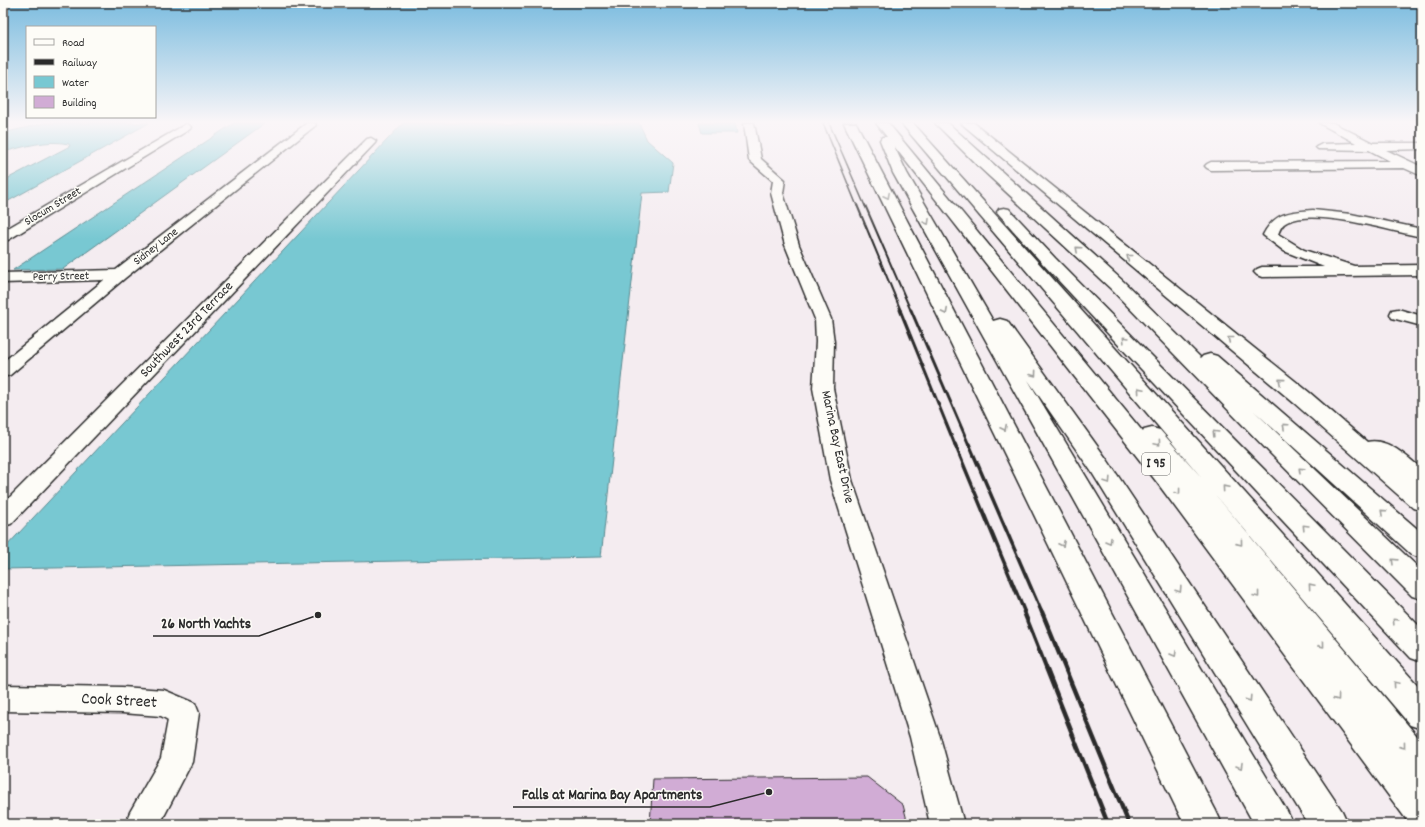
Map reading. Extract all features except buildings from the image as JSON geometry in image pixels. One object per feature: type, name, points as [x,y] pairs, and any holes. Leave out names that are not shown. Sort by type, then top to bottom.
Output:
[{"type":"highway","points":[[869,162],[1203,824]]},
{"type":"highway","points":[[895,162],[1062,459],[1274,824]]},
{"type":"highway","name":"I 95","points":[[912,162],[1165,475],[1422,810]]},
{"type":"highway","points":[[922,162],[1198,490],[1422,769]]},
{"type":"highway","points":[[941,162],[1422,714]]},
{"type":"highway","points":[[961,162],[1049,261],[1422,649]]},
{"type":"highway","points":[[982,162],[1117,285],[1285,454],[1422,588]]},
{"type":"highway","points":[[1014,162],[1302,398],[1422,502]]},
{"type":"highway","points":[[945,252],[984,303],[1100,467],[1329,824]]},
{"type":"highway","points":[[1117,285],[1222,370],[1422,548]]},
{"type":"highway","points":[[1302,398],[1400,464],[1422,482]]},
{"type":"street","name":"Slocum Street","points":[[3,237],[128,162]]},
{"type":"street","name":"Sidney Lane","points":[[3,371],[120,275],[264,162]]},
{"type":"street","name":"Southwest 23rd Terrace","points":[[3,518],[351,162]]},
{"type":"street","name":"Marina Bay East Drive","points":[[757,162],[779,180],[777,194],[792,245],[823,319],[825,342],[823,388],[841,480],[925,737],[947,824]]},
{"type":"street","points":[[1400,162],[1422,172]]},
{"type":"street","points":[[1210,166],[1405,164]]},
{"type":"street","points":[[1354,271],[1307,256],[1281,245],[1270,235],[1273,228],[1282,219],[1309,215],[1352,218],[1422,234]]},
{"type":"street","points":[[1399,215],[1422,228]]},
{"type":"street","points":[[1262,272],[1422,270]]},
{"type":"street","name":"Perry Street","points":[[4,279],[120,275]]},
{"type":"street","points":[[1398,314],[1422,321]]},
{"type":"street","name":"Cook Street","points":[[3,698],[122,700],[164,703],[184,713],[176,762],[142,824]]},
{"type":"water","points":[[40,162],[79,162],[3,204],[3,181]]},
{"type":"water","points":[[176,162],[212,162],[63,269],[13,270]]},
{"type":"water","points":[[367,162],[671,162],[673,163],[669,192],[642,193],[601,557],[3,569],[3,550]]},
{"type":"railway","points":[[839,162],[857,206]]},
{"type":"railway","points":[[846,162],[865,206]]},
{"type":"railway","points":[[857,205],[901,311]]},
{"type":"railway","points":[[865,205],[911,311]]},
{"type":"railway","points":[[900,310],[955,445]]},
{"type":"railway","points":[[911,310],[969,445]]},
{"type":"railway","points":[[955,444],[1025,613]]},
{"type":"railway","points":[[969,444],[1042,613]]},
{"type":"railway","points":[[1024,612],[1108,824]]},
{"type":"railway","points":[[1042,612],[1129,824]]},
{"type":"place","name":"26 North Yachts","points":[[318,615]]},
{"type":"place","name":"Falls at Marina Bay Apartments","points":[[769,792]]}]
